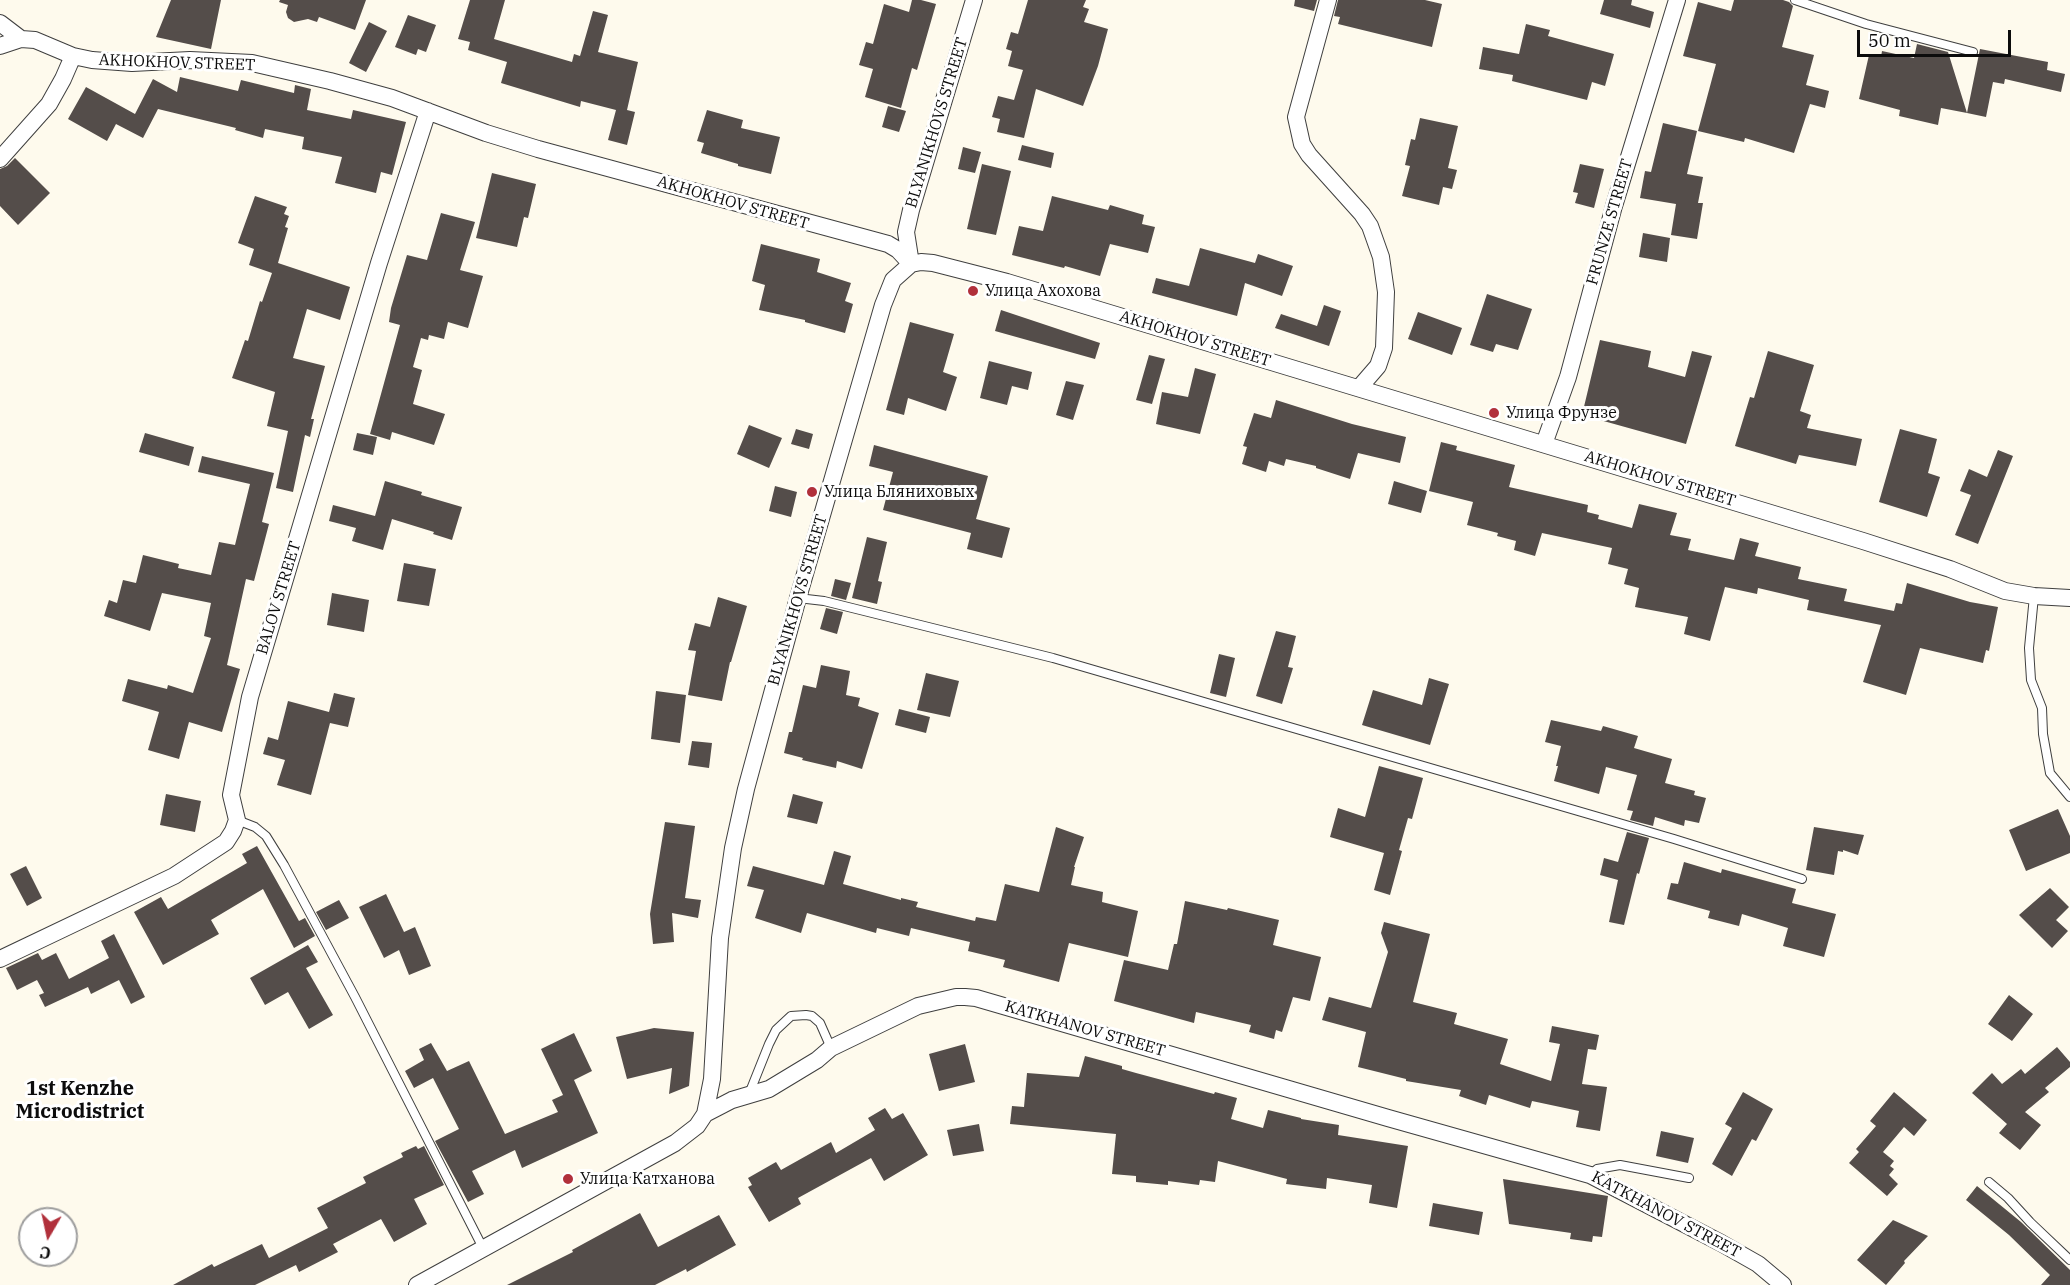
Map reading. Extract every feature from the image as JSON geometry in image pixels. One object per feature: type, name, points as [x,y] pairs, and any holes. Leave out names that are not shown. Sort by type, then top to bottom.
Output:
[{"type":"street","name":"BLYANIKHOVS STREET","points":[[705,1114],[712,1079],[720,938],[733,848],[761,729],[883,305],[893,280],[911,264],[906,232],[911,210],[974,0]]},
{"type":"street","points":[[1328,0],[1296,117],[1302,144],[1309,155],[1362,214],[1373,234],[1381,257],[1386,292],[1384,348],[1378,366],[1359,388]]},
{"type":"street","name":"FRUNZE STREET","points":[[1544,444],[1568,377],[1614,206],[1677,0]]},
{"type":"street","points":[[0,22],[21,39]]},
{"type":"street","name":"AKHOKHOV STREET","points":[[21,39],[51,45],[73,56],[92,60],[132,63],[190,60],[252,63],[330,81],[392,98],[486,133],[593,165],[888,244],[898,250],[911,264],[933,263],[1006,282],[1928,562],[2005,591],[2034,596],[2070,598]]},
{"type":"street","points":[[0,46],[21,39]]},
{"type":"street","points":[[0,159],[49,104],[73,56]]},
{"type":"street","name":"BALOV STREET","points":[[237,820],[231,795],[250,697],[428,111]]},
{"type":"street","points":[[0,959],[174,876],[225,842],[237,820]]},
{"type":"street","name":"KATKHANOV STREET","points":[[417,1285],[675,1143],[697,1126],[705,1114],[732,1100],[783,1081],[817,1060],[831,1048],[918,1006],[956,997],[976,998],[1590,1175],[1758,1264],[1783,1285]]},
{"type":"lane","points":[[1795,0],[1866,24],[1974,52]]},
{"type":"lane","points":[[2034,596],[2029,648],[2031,680],[2042,708],[2043,734],[2050,773],[2070,797]]},
{"type":"lane","points":[[798,598],[824,601],[1053,658],[1674,839],[1802,879]]},
{"type":"lane","points":[[237,820],[255,827],[266,836],[284,866],[355,997],[483,1248]]},
{"type":"lane","points":[[748,1095],[776,1030],[791,1016],[812,1017],[820,1023],[831,1048]]},
{"type":"lane","points":[[1590,1175],[1597,1169],[1620,1165],[1689,1178]]},
{"type":"lane","points":[[1989,1182],[2070,1260]]},
{"type":"building","points":[[171,0],[221,0],[211,49],[156,37]]},
{"type":"building","points":[[280,0],[366,0],[355,30],[319,17],[317,22],[308,19],[294,22],[288,18],[286,12],[288,5],[279,2]]},
{"type":"building","points":[[470,0],[505,0],[494,39],[572,62],[574,54],[580,56],[593,11],[608,15],[598,52],[638,62],[627,110],[635,112],[627,145],[608,140],[616,110],[581,101],[580,107],[501,83],[507,62],[468,50],[470,42],[458,39]]},
{"type":"building","points":[[912,0],[936,4],[917,70],[912,68],[901,108],[865,97],[873,69],[859,65],[866,42],[873,44],[884,4],[909,12]]},
{"type":"building","points":[[1028,0],[1086,0],[1083,7],[1089,9],[1084,22],[1108,29],[1098,66],[1083,106],[1036,89],[1024,138],[997,132],[1000,119],[992,117],[998,96],[1014,100],[1023,70],[1008,66],[1012,51],[1006,49],[1011,32],[1018,34]]},
{"type":"building","points":[[1295,0],[1317,0],[1314,11],[1294,6]]},
{"type":"building","points":[[1338,0],[1425,0],[1442,4],[1432,47],[1338,24],[1340,17],[1334,16]]},
{"type":"building","points":[[1604,0],[1632,0],[1631,5],[1654,12],[1650,28],[1600,14]]},
{"type":"building","points":[[1734,0],[1789,2],[1793,6],[1782,47],[1814,55],[1806,85],[1829,91],[1825,108],[1810,104],[1794,153],[1745,138],[1744,142],[1698,131],[1716,64],[1683,56],[1698,2],[1731,11]]},
{"type":"building","points":[[408,15],[436,25],[426,52],[418,49],[416,55],[395,47]]},
{"type":"building","points":[[369,22],[387,31],[366,72],[349,63]]},
{"type":"building","points":[[1526,24],[1550,30],[1548,36],[1614,54],[1605,86],[1592,82],[1587,100],[1512,81],[1513,75],[1479,69],[1483,47],[1519,54]]},
{"type":"building","points":[[1917,44],[1948,52],[1967,113],[1941,108],[1938,125],[1899,116],[1900,110],[1859,99],[1869,55],[1881,57],[1882,51],[1914,58]]},
{"type":"building","points":[[1980,49],[2048,62],[2047,70],[2065,74],[2061,92],[2005,79],[2004,84],[1993,82],[1986,117],[1967,113]]},
{"type":"building","points":[[180,77],[238,91],[241,80],[294,93],[295,85],[311,89],[307,110],[351,119],[353,110],[406,122],[392,175],[381,172],[376,193],[335,183],[342,157],[302,149],[304,137],[265,129],[263,138],[235,130],[236,128],[158,109],[143,138],[116,124],[107,141],[68,119],[86,87],[135,114],[153,79],[177,92]]},
{"type":"building","points":[[888,106],[906,111],[899,132],[882,127]]},
{"type":"building","points":[[707,110],[743,120],[741,128],[780,137],[771,174],[738,166],[738,164],[701,153],[704,143],[697,141]]},
{"type":"building","points":[[1420,118],[1458,126],[1448,168],[1457,170],[1452,189],[1443,187],[1439,205],[1402,196],[1410,166],[1405,165],[1411,139],[1415,140]]},
{"type":"building","points":[[1663,123],[1697,131],[1687,174],[1703,177],[1698,203],[1703,203],[1697,239],[1671,235],[1676,204],[1640,198],[1645,171],[1651,172]]},
{"type":"building","points":[[1022,145],[1054,153],[1051,168],[1018,160]]},
{"type":"building","points":[[963,147],[981,152],[975,173],[958,169]]},
{"type":"building","points":[[15,158],[50,193],[18,225],[0,206],[0,169]]},
{"type":"building","points":[[982,164],[1011,171],[996,235],[967,229]]},
{"type":"building","points":[[1580,164],[1604,169],[1594,208],[1575,203],[1578,193],[1573,192]]},
{"type":"building","points":[[492,173],[536,184],[528,218],[524,217],[517,247],[476,238]]},
{"type":"building","points":[[255,196],[287,207],[284,214],[289,216],[285,227],[288,228],[278,263],[350,287],[340,320],[307,309],[293,358],[325,366],[311,419],[314,419],[310,437],[305,435],[293,492],[276,488],[288,431],[267,426],[275,392],[232,378],[272,273],[249,265],[254,249],[238,243]]},
{"type":"building","points":[[1052,196],[1108,210],[1110,205],[1144,215],[1142,224],[1155,227],[1148,253],[1110,244],[1100,276],[1012,255],[1019,226],[1043,231]]},
{"type":"building","points":[[441,213],[475,222],[460,270],[483,276],[468,328],[448,322],[444,339],[429,335],[428,340],[421,338],[413,367],[422,370],[413,404],[445,414],[434,445],[392,432],[390,440],[370,434],[400,325],[389,322],[391,308],[407,255],[427,260]]},
{"type":"building","points":[[1643,233],[1670,238],[1667,262],[1639,257]]},
{"type":"building","points":[[761,244],[820,259],[817,272],[851,283],[845,301],[853,304],[845,333],[805,322],[805,320],[759,310],[765,285],[752,281]]},
{"type":"building","points":[[1200,248],[1255,263],[1258,254],[1293,266],[1282,296],[1245,283],[1237,316],[1152,293],[1156,278],[1189,286]]},
{"type":"building","points":[[1487,294],[1532,309],[1518,350],[1496,344],[1493,352],[1470,345]]},
{"type":"building","points":[[1324,305],[1341,311],[1329,346],[1275,328],[1281,314],[1317,326]]},
{"type":"building","points":[[1001,310],[1100,343],[1095,359],[995,331]]},
{"type":"building","points":[[1418,312],[1462,328],[1452,355],[1408,339]]},
{"type":"building","points":[[910,322],[954,334],[943,372],[957,377],[946,411],[908,398],[904,415],[886,410]]},
{"type":"building","points":[[1600,340],[1651,351],[1648,367],[1685,377],[1692,351],[1712,356],[1686,444],[1582,415]]},
{"type":"building","points":[[1768,351],[1814,365],[1800,411],[1811,415],[1807,428],[1862,439],[1856,466],[1799,455],[1796,464],[1735,446],[1750,397],[1754,398]]},
{"type":"building","points":[[1149,355],[1165,359],[1152,404],[1136,400]]},
{"type":"building","points":[[989,361],[1032,372],[1028,390],[1012,386],[1007,405],[980,398]]},
{"type":"building","points":[[1195,368],[1216,374],[1200,434],[1156,424],[1162,392],[1188,397]]},
{"type":"building","points":[[1066,381],[1084,385],[1073,420],[1056,415]]},
{"type":"building","points":[[1276,400],[1352,424],[1406,437],[1400,463],[1358,453],[1350,479],[1316,468],[1316,466],[1286,459],[1284,466],[1269,461],[1266,472],[1242,464],[1247,447],[1243,446],[1254,413],[1271,418]]},
{"type":"building","points":[[749,425],[782,438],[769,468],[737,454]]},
{"type":"building","points":[[796,429],[813,434],[809,449],[791,444]]},
{"type":"building","points":[[1900,429],[1937,439],[1928,473],[1940,477],[1927,517],[1879,502]]},
{"type":"building","points":[[145,433],[194,447],[189,466],[139,452]]},
{"type":"building","points":[[357,433],[377,437],[373,455],[353,450]]},
{"type":"building","points":[[1441,442],[1457,446],[1456,450],[1515,465],[1509,487],[1588,505],[1587,512],[1599,515],[1598,519],[1632,528],[1639,504],[1677,513],[1670,535],[1691,539],[1688,550],[1734,560],[1740,538],[1759,543],[1755,556],[1801,567],[1798,579],[1847,589],[1844,601],[1894,611],[1896,603],[1902,604],[1907,583],[1970,602],[1998,607],[1989,651],[1986,650],[1983,663],[1920,648],[1906,695],[1863,682],[1881,625],[1807,610],[1809,600],[1758,588],[1757,594],[1725,587],[1710,641],[1684,634],[1688,617],[1635,607],[1639,588],[1624,584],[1628,569],[1608,564],[1612,548],[1542,533],[1535,556],[1514,550],[1516,541],[1497,536],[1498,533],[1467,525],[1473,502],[1429,491]]},
{"type":"building","points":[[874,445],[988,476],[976,519],[1010,528],[1002,558],[967,549],[971,533],[883,510],[893,472],[869,466]]},
{"type":"building","points":[[1998,450],[2013,456],[1978,544],[1955,535],[1971,495],[1960,491],[1969,469],[1987,477]]},
{"type":"building","points":[[202,456],[274,473],[262,522],[269,524],[254,581],[246,579],[227,665],[240,669],[222,732],[189,722],[179,759],[148,750],[159,712],[122,701],[128,679],[167,689],[168,685],[193,693],[211,638],[204,636],[211,603],[162,593],[150,631],[104,616],[109,600],[117,603],[123,580],[136,583],[143,555],[179,564],[178,568],[211,575],[219,542],[235,545],[250,484],[198,472]]},
{"type":"building","points":[[385,481],[462,507],[452,540],[392,519],[383,550],[352,541],[356,528],[329,521],[333,505],[375,516]]},
{"type":"building","points":[[1394,481],[1427,491],[1421,513],[1388,504]]},
{"type":"building","points":[[775,486],[797,492],[791,517],[769,511]]},
{"type":"building","points":[[867,537],[887,542],[878,581],[882,582],[877,604],[852,598]]},
{"type":"building","points":[[404,563],[436,569],[429,606],[397,601]]},
{"type":"building","points":[[835,579],[851,583],[846,600],[831,596]]},
{"type":"building","points":[[332,593],[369,600],[364,632],[327,625]]},
{"type":"building","points":[[718,597],[747,606],[730,662],[722,701],[688,695],[696,651],[688,650],[695,623],[710,627]]},
{"type":"building","points":[[826,608],[843,612],[837,634],[820,629]]},
{"type":"building","points":[[1276,631],[1296,636],[1288,667],[1293,668],[1282,704],[1256,696]]},
{"type":"building","points":[[1219,654],[1235,658],[1226,697],[1210,693]]},
{"type":"building","points":[[821,665],[850,671],[846,695],[860,698],[858,706],[879,713],[862,769],[837,761],[836,768],[784,753],[789,732],[792,732],[803,685],[816,688]]},
{"type":"building","points":[[926,673],[959,681],[950,717],[917,710]]},
{"type":"building","points":[[1429,678],[1449,684],[1430,745],[1362,725],[1373,690],[1422,705]]},
{"type":"building","points":[[656,691],[686,695],[680,743],[651,739]]},
{"type":"building","points":[[334,693],[355,698],[348,727],[330,723],[311,795],[277,785],[285,760],[263,754],[268,737],[278,740],[288,701],[329,712]]},
{"type":"building","points":[[899,709],[930,717],[926,733],[895,725]]},
{"type":"building","points":[[1551,720],[1601,731],[1603,726],[1638,736],[1634,748],[1672,759],[1665,783],[1695,791],[1694,795],[1706,798],[1699,823],[1685,820],[1684,826],[1655,817],[1653,826],[1630,820],[1633,811],[1627,810],[1637,775],[1606,767],[1599,794],[1554,781],[1561,746],[1545,742]]},
{"type":"building","points":[[692,741],[712,743],[709,768],[688,765]]},
{"type":"building","points":[[1379,766],[1423,778],[1412,819],[1408,818],[1390,895],[1374,890],[1384,853],[1330,837],[1338,808],[1365,817]]},
{"type":"building","points":[[166,794],[201,801],[195,832],[160,825]]},
{"type":"building","points":[[793,794],[823,802],[817,824],[787,817]]},
{"type":"building","points":[[2058,809],[2070,836],[2070,853],[2026,871],[2009,830]]},
{"type":"building","points":[[665,822],[695,826],[685,898],[701,900],[698,918],[672,913],[674,942],[653,944],[650,914]]},
{"type":"building","points":[[1056,827],[1084,837],[1074,867],[1071,885],[1103,892],[1102,902],[1138,911],[1128,957],[1069,943],[1059,982],[1003,967],[1005,960],[968,951],[970,942],[911,928],[909,936],[877,928],[876,933],[807,913],[801,933],[755,918],[764,890],[747,886],[753,866],[824,885],[834,851],[851,856],[843,884],[901,900],[901,898],[918,902],[916,907],[975,921],[976,917],[996,921],[1005,884],[1039,892]]},
{"type":"building","points":[[1814,827],[1864,835],[1858,855],[1843,850],[1843,852],[1838,851],[1834,875],[1806,870]]},
{"type":"building","points":[[1627,832],[1649,838],[1639,874],[1637,873],[1624,925],[1609,922],[1618,880],[1600,875],[1604,858],[1618,862]]},
{"type":"building","points":[[257,846],[299,921],[305,918],[315,936],[294,948],[263,889],[211,920],[219,934],[163,965],[134,912],[161,897],[168,909],[247,863],[242,854]]},
{"type":"building","points":[[1684,862],[1721,873],[1722,869],[1796,889],[1792,903],[1836,914],[1824,957],[1783,946],[1788,928],[1742,914],[1739,926],[1708,918],[1710,911],[1667,899],[1671,883],[1678,884]]},
{"type":"building","points":[[26,866],[42,898],[27,906],[10,874]]},
{"type":"building","points":[[2050,888],[2069,907],[2056,920],[2068,931],[2052,948],[2019,915]]},
{"type":"building","points":[[386,894],[404,932],[415,927],[431,966],[409,975],[399,950],[384,958],[359,907]]},
{"type":"building","points":[[339,900],[349,918],[326,930],[316,912]]},
{"type":"building","points":[[1185,901],[1279,920],[1273,945],[1321,957],[1310,1001],[1293,997],[1282,1032],[1276,1030],[1274,1039],[1249,1032],[1251,1025],[1196,1012],[1194,1023],[1114,1001],[1124,960],[1168,970],[1174,944],[1177,944]]},
{"type":"building","points":[[1384,922],[1430,934],[1413,1002],[1457,1013],[1454,1024],[1508,1039],[1500,1064],[1551,1081],[1560,1044],[1549,1042],[1552,1026],[1599,1035],[1596,1050],[1588,1049],[1582,1084],[1607,1087],[1600,1131],[1576,1127],[1579,1111],[1532,1101],[1530,1108],[1489,1095],[1486,1105],[1459,1096],[1461,1090],[1406,1081],[1406,1079],[1358,1067],[1366,1032],[1322,1020],[1329,997],[1371,1008],[1388,952],[1381,933]]},
{"type":"building","points":[[114,934],[145,997],[131,1004],[119,980],[91,994],[88,987],[45,1007],[39,995],[44,993],[37,980],[17,990],[6,968],[38,953],[42,960],[56,953],[69,979],[109,958],[101,941]]},
{"type":"building","points":[[308,945],[318,962],[306,968],[333,1015],[309,1029],[288,992],[265,1005],[250,978]]},
{"type":"building","points":[[2009,995],[2033,1014],[2012,1041],[1988,1024]]},
{"type":"building","points":[[654,1028],[694,1032],[689,1086],[669,1094],[672,1068],[627,1079],[616,1037]]},
{"type":"building","points":[[574,1033],[592,1071],[574,1080],[598,1133],[522,1168],[515,1150],[472,1171],[484,1194],[468,1202],[435,1141],[459,1129],[433,1078],[414,1088],[405,1071],[424,1060],[419,1049],[431,1043],[447,1071],[469,1061],[505,1134],[558,1112],[552,1100],[563,1095],[541,1049]]},
{"type":"building","points":[[965,1044],[975,1082],[939,1091],[929,1054]]},
{"type":"building","points":[[2057,1047],[2070,1062],[2070,1067],[2045,1088],[2049,1092],[2025,1112],[2041,1125],[2020,1150],[1999,1133],[2007,1124],[1972,1093],[1992,1073],[2002,1084],[2021,1069],[2025,1074]]},
{"type":"building","points":[[1085,1056],[1122,1066],[1122,1069],[1136,1073],[1237,1098],[1231,1119],[1263,1128],[1268,1110],[1301,1119],[1339,1125],[1338,1135],[1408,1146],[1397,1208],[1369,1203],[1372,1185],[1327,1178],[1326,1189],[1286,1184],[1287,1179],[1218,1161],[1215,1182],[1200,1180],[1199,1185],[1168,1181],[1168,1185],[1136,1182],[1136,1176],[1112,1174],[1116,1134],[1010,1124],[1012,1106],[1024,1107],[1027,1073],[1079,1077]]},
{"type":"building","points":[[1743,1092],[1773,1109],[1756,1141],[1752,1139],[1732,1176],[1712,1164],[1732,1128],[1725,1124]]},
{"type":"building","points":[[1894,1092],[1927,1120],[1914,1136],[1904,1127],[1883,1152],[1894,1161],[1890,1166],[1894,1169],[1889,1175],[1898,1184],[1887,1196],[1849,1163],[1859,1152],[1856,1149],[1876,1126],[1870,1121]]},
{"type":"building","points":[[885,1108],[892,1119],[903,1113],[928,1155],[884,1181],[871,1158],[798,1198],[801,1204],[769,1222],[748,1187],[752,1185],[748,1178],[776,1162],[781,1170],[831,1142],[836,1153],[875,1130],[868,1118]]},
{"type":"building","points":[[979,1124],[984,1151],[953,1156],[947,1130]]},
{"type":"building","points":[[1661,1131],[1694,1138],[1688,1163],[1656,1156]]},
{"type":"building","points":[[416,1146],[418,1149],[424,1146],[444,1185],[414,1199],[427,1224],[394,1242],[381,1219],[333,1244],[338,1252],[299,1272],[296,1265],[255,1285],[173,1285],[212,1264],[214,1267],[262,1244],[269,1258],[328,1228],[317,1208],[366,1183],[363,1177],[403,1157],[401,1153]]},
{"type":"building","points":[[1503,1179],[1608,1196],[1602,1237],[1593,1236],[1592,1242],[1570,1239],[1571,1233],[1509,1224]]},
{"type":"building","points":[[1977,1186],[2021,1222],[2070,1270],[2070,1285],[2041,1285],[2050,1275],[2009,1235],[1966,1200]]},
{"type":"building","points":[[1433,1203],[1483,1212],[1479,1235],[1429,1226]]},
{"type":"building","points":[[640,1213],[658,1247],[719,1215],[736,1245],[687,1272],[686,1269],[655,1285],[507,1285],[573,1252],[572,1250]]},
{"type":"building","points":[[1893,1220],[1928,1236],[1904,1261],[1905,1263],[1886,1285],[1857,1260]]},
{"type":"place","name":"Улица Ахохова","points":[[973,291]]},
{"type":"place","name":"Улица Фрунзе","points":[[1494,413]]},
{"type":"place","name":"Улица Бляниховых","points":[[812,492]]},
{"type":"place","name":"Улица Катханова","points":[[568,1179]]},
{"type":"district","name":"1st Kenzhe Microdistrict","points":[[80,1100]]}]
